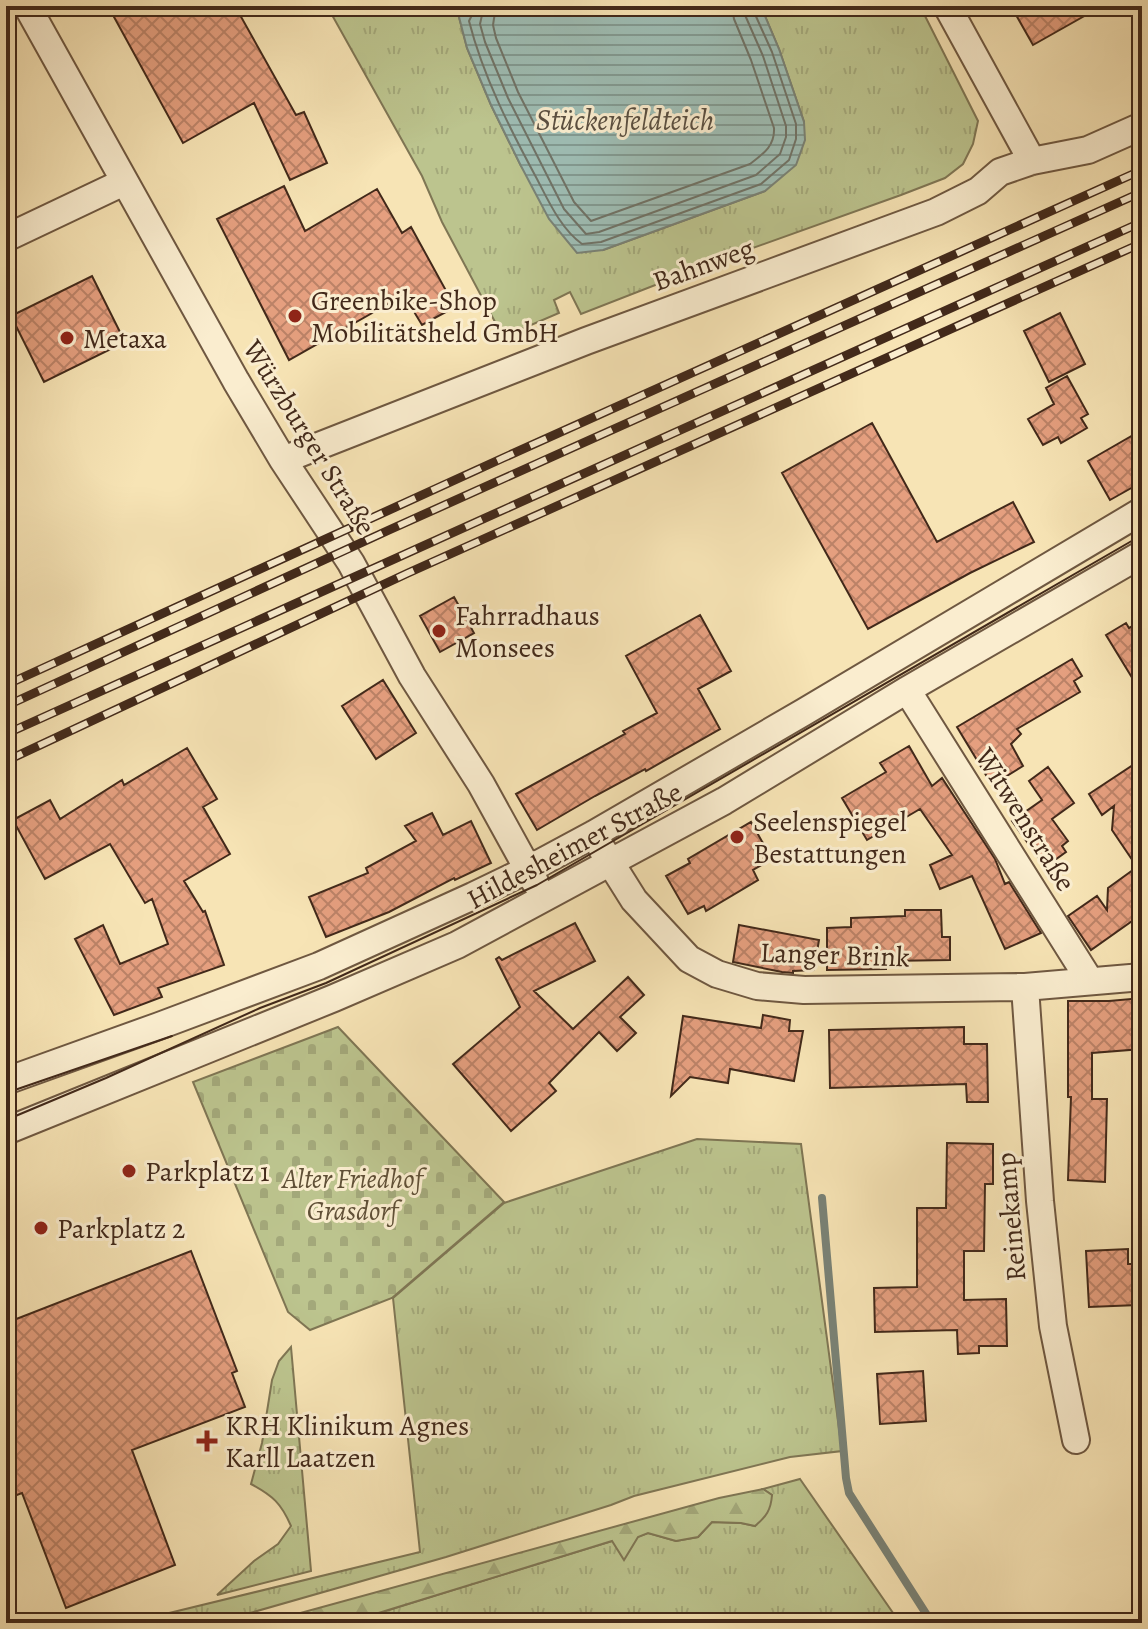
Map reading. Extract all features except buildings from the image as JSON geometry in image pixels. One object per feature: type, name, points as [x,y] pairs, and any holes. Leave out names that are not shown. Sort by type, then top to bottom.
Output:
[{"type":"street","name":"Würzburger Straße","points":[[27,6],[236,381],[283,460],[351,563],[412,676],[481,784],[544,899]]},
{"type":"street","points":[[947,6],[1032,161]]},
{"type":"street","name":"Bahnweg","points":[[283,460],[586,341],[936,212],[978,191],[1000,172],[1032,161],[1088,150],[1142,126]]},
{"type":"street","points":[[6,238],[124,182]]},
{"type":"street","name":"Hildesheimer Straße","points":[[6,1081],[319,966],[529,869],[874,671],[1142,511]]},
{"type":"street","name":"Hildesheimer Straße","points":[[6,1131],[457,945],[724,801],[907,690],[1142,554]]},
{"type":"street","name":"Witwenstraße","points":[[907,690],[1090,981]]},
{"type":"street","name":"Langer Brink","points":[[594,834],[634,900],[689,959],[717,974],[757,986],[804,990],[1025,987],[1142,977]]},
{"type":"street","name":"Reinekamp","points":[[1025,987],[1040,1201],[1053,1326],[1076,1440]]},
{"type":"green space","points":[[327,6],[469,6],[459,17],[467,48],[521,166],[603,250],[765,191],[804,122],[779,49],[759,6],[920,6],[978,121],[973,144],[963,164],[945,178],[581,314],[570,292],[554,300],[559,313],[503,337],[442,222],[422,176]]},
{"type":"green space","name":"Alter Friedhof Grasdorf","points":[[338,1027],[504,1202],[392,1298],[310,1330],[288,1312],[193,1082]]},
{"type":"green space","points":[[697,1139],[801,1144],[842,1451],[790,1457],[634,1496],[446,1557],[215,1623],[164,1623],[161,1615],[420,1552],[393,1298],[504,1203]]},
{"type":"green space","points":[[291,1347],[311,1571],[217,1595],[278,1544],[291,1526],[276,1501],[251,1484],[262,1443],[272,1380],[279,1361]]},
{"type":"green space","points":[[800,1479],[900,1623],[347,1623],[612,1541],[648,1533],[676,1541],[698,1537],[712,1522],[755,1526],[772,1495],[763,1489]]},
{"type":"green space","points":[[763,1489],[772,1495],[770,1505],[755,1526],[712,1522],[698,1537],[676,1541],[648,1533],[638,1537],[624,1560],[612,1541],[346,1623],[264,1623],[719,1498]]},
{"type":"water","name":"Stückenfeldteich","points":[[469,6],[759,6],[779,49],[804,122],[805,140],[796,165],[765,191],[603,250],[577,253],[549,219],[491,105],[467,48],[459,17]]},
{"type":"waterway","points":[[822,1198],[849,1493],[932,1623]]},
{"type":"tram line","points":[[6,1120],[260,1008],[326,983],[537,885],[1142,535]]},
{"type":"tram line","points":[[6,1093],[172,1036]]},
{"type":"railway","points":[[6,685],[1142,170]]},
{"type":"railway","points":[[6,706],[389,530],[1142,192]]},
{"type":"railway","points":[[6,734],[1142,222]]},
{"type":"railway","points":[[6,761],[408,573],[1142,243]]},
{"type":"place","name":"Greenbike-Shop Mobilitätsheld GmbH","points":[[295,316]]},
{"type":"place","name":"Metaxa","points":[[67,338]]},
{"type":"place","name":"Fahrradhaus Monsees","points":[[439,631]]},
{"type":"place","name":"Seelenspiegel Bestattungen","points":[[737,837]]},
{"type":"place","name":"Parkplatz 1","points":[[129,1171]]},
{"type":"place","name":"Parkplatz 2","points":[[41,1228]]},
{"type":"place","name":"KRH Klinikum Agnes Karll Laatzen","points":[[207,1441]]}]
